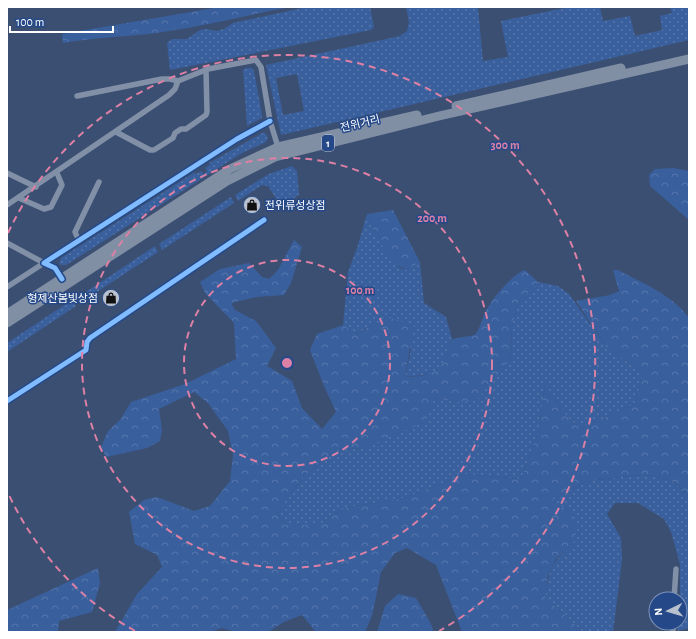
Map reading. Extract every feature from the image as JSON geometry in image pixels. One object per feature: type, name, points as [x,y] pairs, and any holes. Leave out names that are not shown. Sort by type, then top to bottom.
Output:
[{"type":"main road","name":"전위거리","points":[[7,314],[230,169],[278,148],[689,53]]},
{"type":"main road","name":"전위거리","points":[[7,323],[227,181],[275,157],[439,116],[689,59]]},
{"type":"street","points":[[77,96],[162,79],[178,81],[206,70],[256,60],[259,62],[270,121],[278,148]]},
{"type":"street","points":[[116,132],[150,150],[154,150],[173,138],[175,133],[181,129],[186,129],[206,115],[206,70]]},
{"type":"street","points":[[7,205],[36,187],[169,96],[175,89],[178,81]]},
{"type":"street","points":[[7,287],[237,140],[270,121]]},
{"type":"street","points":[[19,198],[44,209],[51,207],[62,185],[56,173]]},
{"type":"street","points":[[7,174],[36,187]]},
{"type":"street","points":[[79,241],[75,232],[100,182]]},
{"type":"street","points":[[7,401],[86,350],[87,342],[90,338],[264,220]]},
{"type":"street","points":[[7,243],[55,268],[62,279]]},
{"type":"street","points":[[675,591],[676,569]]},
{"type":"green space","points":[[220,7],[290,7],[202,25],[148,34],[63,43],[62,34]]},
{"type":"green space","points":[[307,7],[370,7],[374,27],[371,30],[170,70],[167,43],[172,39],[187,39],[200,30],[207,29],[216,31],[224,29],[233,23]]},
{"type":"green space","points":[[406,7],[478,7],[483,61],[508,57],[501,21],[570,7],[600,7],[603,21],[630,16],[635,36],[662,30],[660,16],[672,13],[670,7],[689,7],[689,40],[281,135],[266,65],[400,36],[407,31],[409,22]],"holes":[[[297,74],[304,111],[283,115],[276,78]]]},
{"type":"green space","points":[[246,68],[252,68],[254,71],[262,115],[262,118],[247,126],[243,70]]},
{"type":"green space","points":[[264,132],[268,137],[266,142],[242,153],[66,265],[61,265],[59,263],[61,258],[195,172],[196,174],[201,171],[204,174],[207,171],[205,168],[210,165],[209,163]]},
{"type":"green space","points":[[292,166],[297,171],[299,195],[294,199],[281,206],[268,186],[262,185],[238,201],[235,195],[269,174]]},
{"type":"green space","points":[[673,168],[689,171],[689,220],[650,186],[649,175],[655,169]]},
{"type":"green space","points":[[231,197],[234,203],[162,250],[159,244]]},
{"type":"green space","points":[[393,210],[420,262],[407,270],[400,267],[382,246],[367,214]]},
{"type":"green space","points":[[367,214],[374,231],[400,268],[407,270],[420,262],[424,303],[446,317],[452,339],[443,364],[433,374],[405,377],[411,349],[372,325],[355,334],[343,325],[348,272]]},
{"type":"green space","points":[[294,240],[302,247],[291,283],[284,295],[256,297],[231,303],[235,310],[256,321],[276,348],[267,366],[292,381],[302,408],[322,429],[336,412],[310,350],[317,334],[343,325],[356,334],[372,325],[390,318],[414,325],[405,377],[426,375],[438,369],[442,364],[452,339],[475,335],[490,303],[508,282],[520,272],[525,270],[538,282],[519,302],[512,325],[511,359],[476,401],[457,402],[435,398],[425,422],[364,448],[336,450],[302,478],[277,513],[286,525],[319,525],[343,508],[405,498],[466,474],[521,479],[539,430],[545,384],[567,417],[581,428],[635,404],[643,374],[605,345],[576,301],[610,295],[619,291],[613,270],[618,270],[666,296],[689,318],[689,497],[674,482],[646,474],[589,481],[551,499],[569,511],[579,525],[573,544],[556,559],[548,576],[545,597],[583,632],[462,632],[436,565],[407,548],[395,553],[381,572],[372,616],[365,632],[316,632],[302,615],[284,622],[268,632],[236,632],[222,628],[210,632],[115,632],[137,594],[162,567],[157,555],[135,544],[129,512],[144,500],[157,497],[194,511],[210,506],[230,481],[233,455],[228,431],[208,403],[194,392],[159,409],[162,430],[160,441],[147,448],[106,457],[101,447],[108,431],[120,420],[131,402],[185,384],[236,359],[234,323],[205,293],[200,282],[220,269],[249,263],[262,277],[269,279],[278,270]]},
{"type":"green space","points":[[155,246],[158,252],[80,303],[77,298]]},
{"type":"green space","points":[[538,282],[558,286],[569,294],[605,345],[643,374],[635,404],[581,428],[567,417],[545,385],[539,430],[521,479],[466,474],[405,498],[343,508],[319,525],[286,525],[277,513],[302,478],[336,450],[364,448],[435,398],[457,402],[511,359],[512,325],[519,302]]},
{"type":"green space","points":[[72,300],[76,306],[7,352],[7,343]]},
{"type":"green space","points":[[646,474],[674,482],[689,497],[689,628],[688,591],[680,591],[680,564],[671,532],[664,519],[638,503],[615,503],[607,514],[621,538],[622,560],[613,632],[583,632],[545,597],[548,579],[553,566],[560,556],[573,544],[569,511],[550,499],[589,481]]},
{"type":"green space","points":[[98,568],[100,583],[92,612],[59,621],[58,632],[7,632],[7,610]]},
{"type":"green space","points":[[398,594],[416,598],[434,632],[377,632],[385,606]]},
{"type":"cycle path","points":[[62,279],[55,268],[44,263],[237,139],[270,121]]},
{"type":"cycle path","points":[[7,401],[86,350],[87,342],[90,338],[264,220]]},
{"type":"place","name":"전위류성상점","points":[[252,205]]},
{"type":"place","name":"형제산봄빛상점","points":[[111,298]]}]
